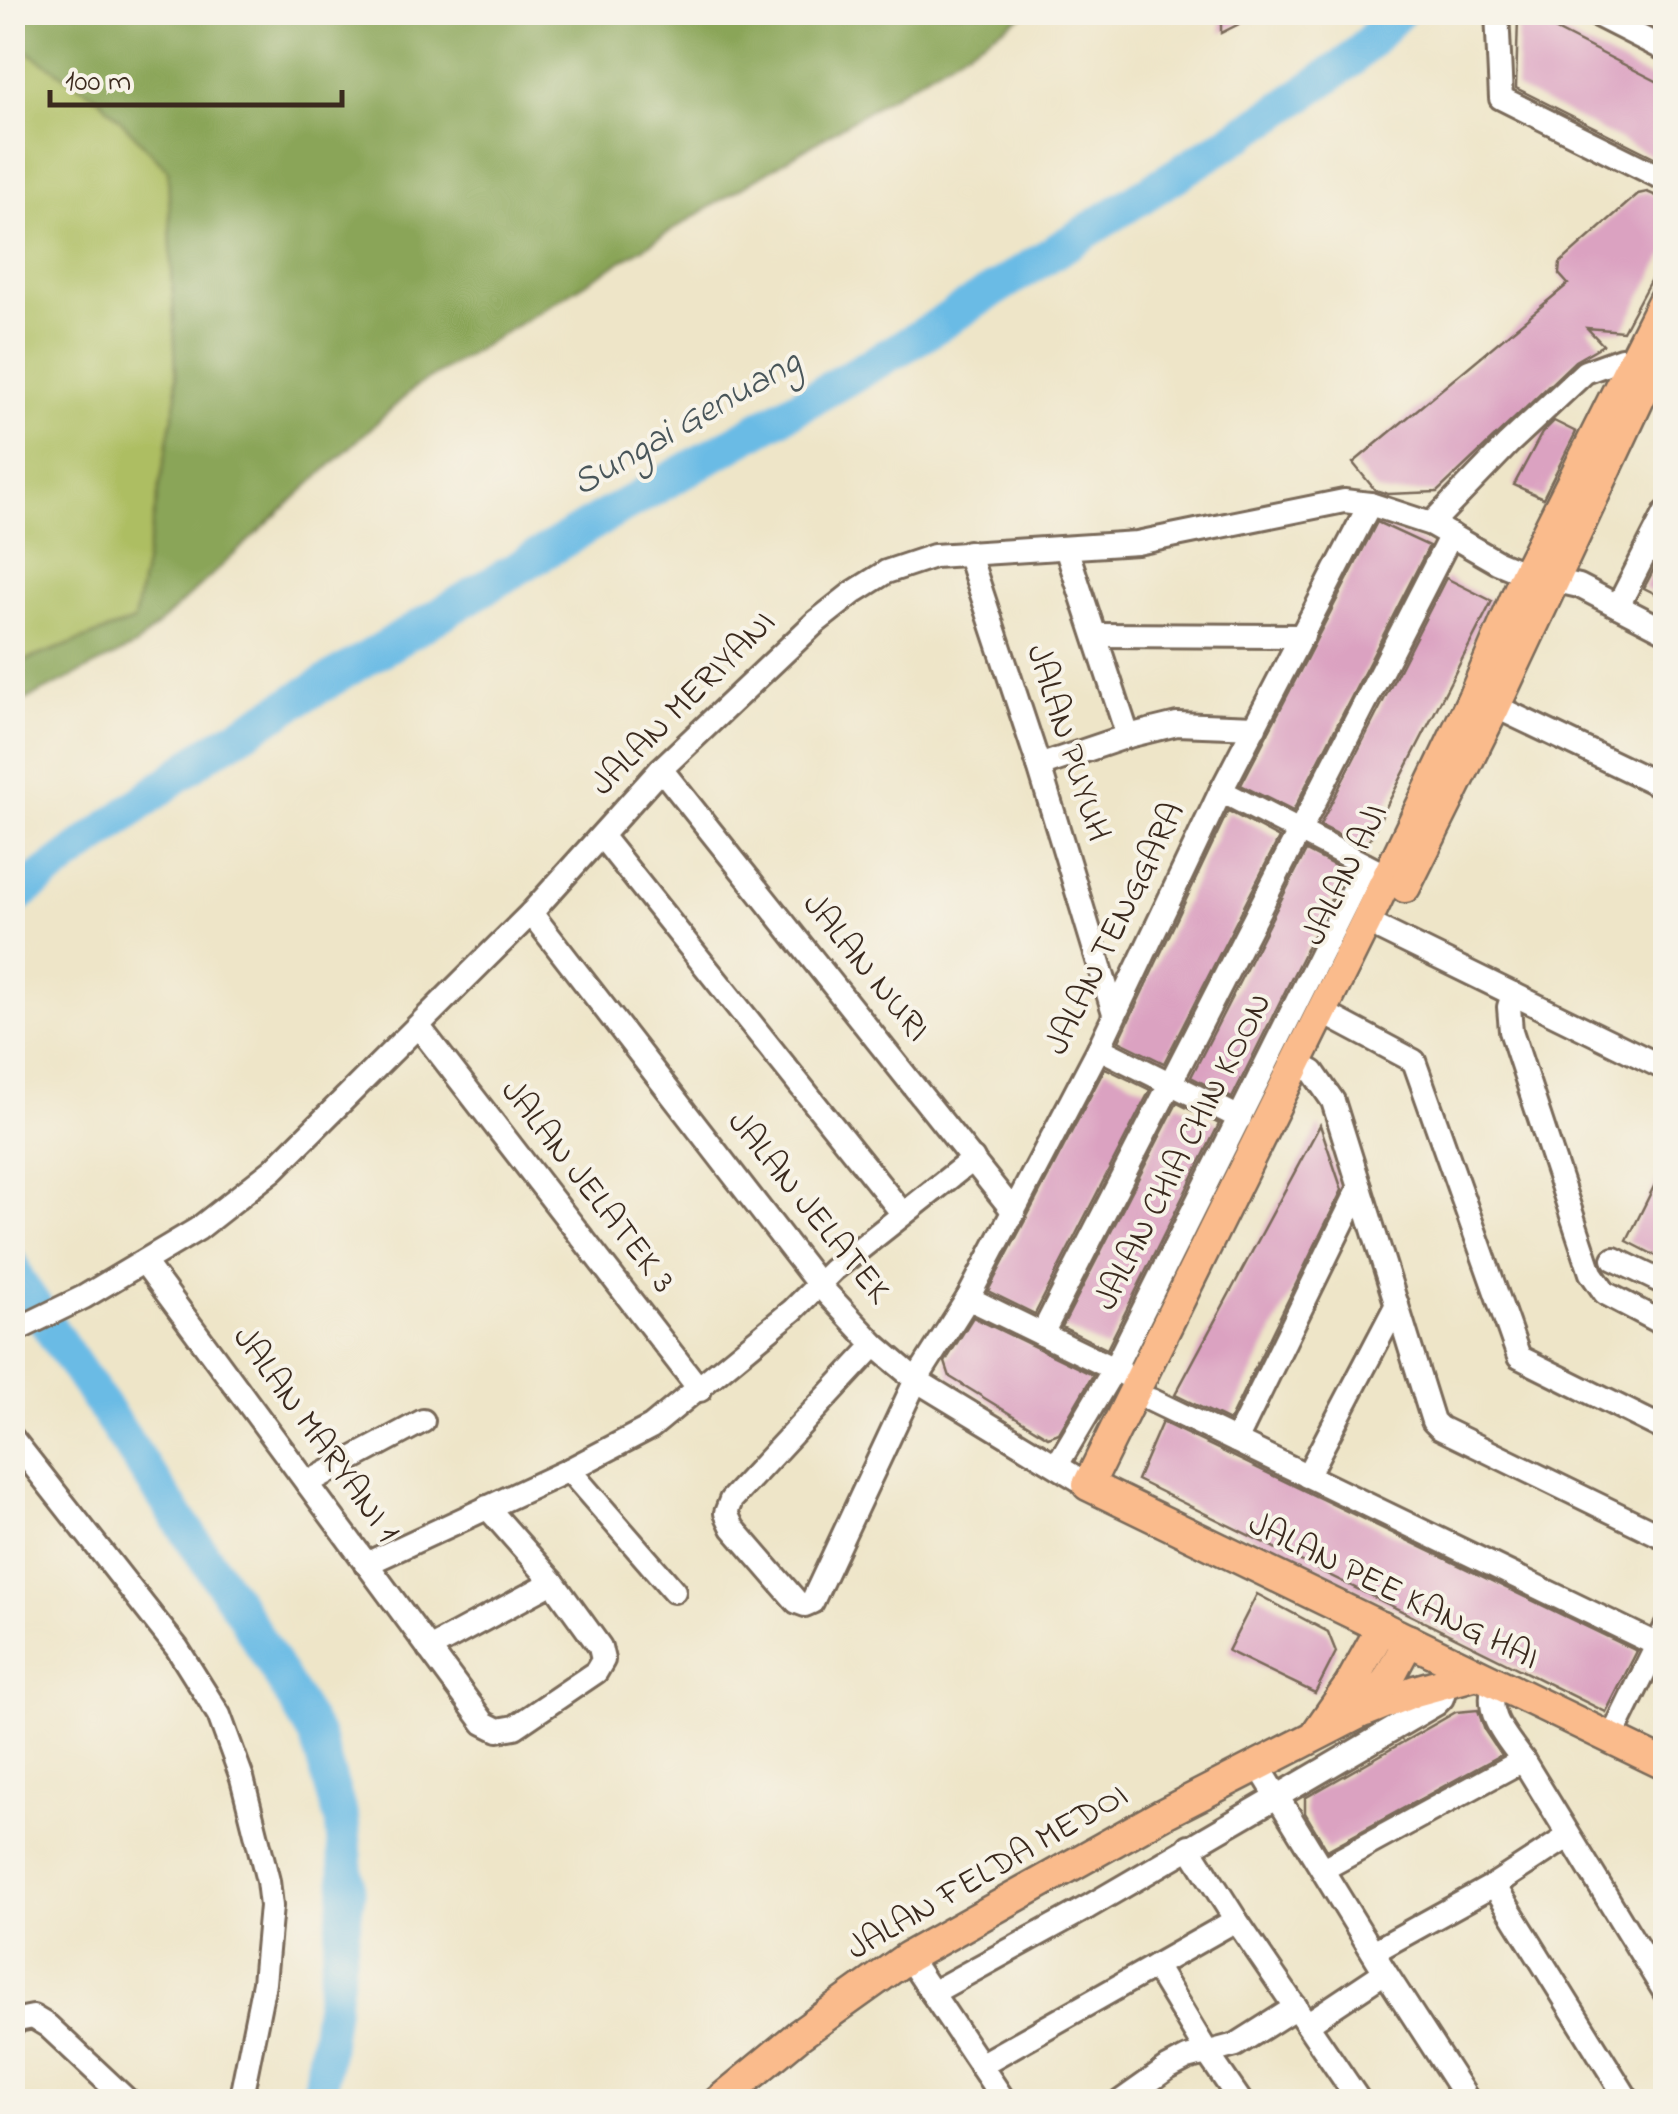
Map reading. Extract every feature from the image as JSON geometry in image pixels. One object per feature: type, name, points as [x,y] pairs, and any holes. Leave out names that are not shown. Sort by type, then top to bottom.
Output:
[{"type":"main road","name":"JALAN AJI","points":[[1096,1490],[1134,1384],[1305,1068],[1375,926],[1386,875],[1484,701],[1540,576],[1651,354],[1666,294]]},
{"type":"main road","name":"JALAN PEE KANG HAI","points":[[1096,1490],[1396,1633],[1473,1679],[1666,1765]]},
{"type":"main road","points":[[1347,1610],[1354,1699]]},
{"type":"main road","points":[[1354,1699],[1396,1633]]},
{"type":"main road","points":[[1354,1699],[1473,1679]]},
{"type":"main road","name":"JALAN FELDA MEDOI","points":[[718,2102],[799,2035],[908,1958],[1129,1833],[1313,1737],[1354,1699]]},
{"type":"street","points":[[1497,12],[1500,98],[1666,180]]},
{"type":"street","points":[[1590,12],[1666,50]]},
{"type":"street","points":[[1042,1334],[1300,831],[1441,530],[1508,444],[1585,372],[1602,364],[1651,354]]},
{"type":"street","name":"JALAN MERIYANI","points":[[12,1332],[144,1262],[249,1191],[531,913],[661,769],[816,622],[854,592],[910,562],[968,552],[1066,548],[1183,536],[1344,501],[1370,504],[1441,530],[1497,562],[1578,586],[1666,631]]},
{"type":"street","name":"JALAN TENGGARA","points":[[875,1345],[731,1500],[726,1513],[733,1528],[797,1602],[804,1605],[812,1602],[916,1380],[968,1298],[1099,1048],[1222,791],[1370,504]]},
{"type":"street","points":[[1618,606],[1666,512]]},
{"type":"street","points":[[1066,548],[1128,736]]},
{"type":"street","name":"JALAN PUYUH","points":[[968,552],[1039,766],[1114,1013]]},
{"type":"street","points":[[1096,635],[1303,636]]},
{"type":"street","points":[[1484,701],[1666,788]]},
{"type":"street","points":[[1039,766],[1178,724],[1255,727]]},
{"type":"street","name":"JALAN NURI","points":[[661,769],[1014,1212]]},
{"type":"street","points":[[1222,791],[1386,875]]},
{"type":"street","points":[[602,837],[903,1214]]},
{"type":"street","name":"JALAN CHIA CHIN KOON","points":[[1057,1465],[1134,1384],[1240,1118],[1386,875]]},
{"type":"street","name":"JALAN JELATEK","points":[[531,913],[819,1285],[875,1345],[916,1380],[1096,1490]]},
{"type":"street","points":[[1375,926],[1666,1068]]},
{"type":"street","points":[[1513,994],[1509,1007],[1511,1031],[1590,1273],[1605,1293],[1666,1325]]},
{"type":"street","points":[[1330,1016],[1414,1061],[1519,1357],[1666,1430]]},
{"type":"street","name":"JALAN JELATEK 3","points":[[418,1028],[700,1390]]},
{"type":"street","points":[[1099,1048],[1240,1118]]},
{"type":"street","points":[[1305,1068],[1333,1101],[1434,1421],[1440,1428],[1666,1538]]},
{"type":"street","points":[[366,1564],[570,1470],[650,1428],[700,1390],[833,1270],[974,1160]]},
{"type":"street","points":[[1236,1441],[1360,1187]]},
{"type":"street","points":[[1614,1259],[1666,1284]]},
{"type":"street","name":"JALAN MARYANI 1","points":[[144,1262],[484,1723],[498,1730],[514,1727],[596,1672],[603,1660],[600,1647],[553,1582]]},
{"type":"street","points":[[968,1298],[1042,1334],[1236,1441],[1663,1640],[1611,1739]]},
{"type":"street","points":[[1308,1476],[1396,1304]]},
{"type":"street","points":[[308,1484],[422,1421]]},
{"type":"street","points":[[12,1438],[177,1648],[219,1715],[242,1778],[268,1880],[270,1906],[264,1982],[240,2102]]},
{"type":"street","points":[[570,1470],[674,1591]]},
{"type":"street","points":[[429,1648],[553,1582],[487,1508]]},
{"type":"street","points":[[932,1993],[1088,1907],[1473,1679],[1666,1994]]},
{"type":"street","points":[[1323,1868],[1523,1760]]},
{"type":"street","points":[[1258,1765],[1469,2102]]},
{"type":"street","points":[[1121,2101],[1187,2058],[1236,2045],[1301,2015],[1568,1836]]},
{"type":"street","points":[[1189,1846],[1360,2102]]},
{"type":"street","points":[[1494,1885],[1629,2102]]},
{"type":"street","points":[[980,2065],[1236,1920]]},
{"type":"street","points":[[908,1958],[1005,2102]]},
{"type":"street","points":[[1155,1966],[1242,2102]]},
{"type":"street","points":[[12,2026],[18,2020],[33,2017],[48,2026],[128,2102]]},
{"type":"green space","points":[[13,12],[1027,13],[414,388],[135,646],[13,706],[13,665],[134,621],[177,395],[168,170],[100,99],[13,42]]},
{"type":"green space","points":[[13,42],[100,99],[168,170],[177,395],[134,621],[13,665]]},
{"type":"building","points":[[1221,12],[1263,12],[1221,33]]},
{"type":"building","points":[[1527,15],[1666,86],[1666,163],[1516,88],[1518,17]]},
{"type":"building","points":[[1647,192],[1666,200],[1666,251],[1623,331],[1587,328],[1603,345],[1575,361],[1437,492],[1388,494],[1375,490],[1353,463],[1568,284],[1559,274],[1560,263],[1638,194]]},
{"type":"building","points":[[1554,421],[1576,432],[1543,498],[1514,485],[1542,433]]},
{"type":"building","points":[[1377,522],[1429,546],[1293,811],[1241,785]]},
{"type":"building","points":[[1666,546],[1666,599],[1644,588]]},
{"type":"building","points":[[1446,578],[1492,601],[1365,848],[1320,825]]},
{"type":"building","points":[[1228,811],[1279,838],[1164,1063],[1119,1041]]},
{"type":"building","points":[[1306,851],[1345,871],[1232,1098],[1191,1077]]},
{"type":"building","points":[[1105,1068],[1150,1090],[1035,1314],[988,1291]]},
{"type":"building","points":[[1177,1103],[1219,1124],[1107,1349],[1062,1327]]},
{"type":"building","points":[[1320,1125],[1342,1190],[1229,1421],[1175,1395]]},
{"type":"building","points":[[1666,1162],[1666,1261],[1627,1241]]},
{"type":"building","points":[[973,1317],[1093,1375],[1059,1433],[1048,1437],[950,1377],[945,1362]]},
{"type":"building","points":[[1162,1422],[1637,1651],[1606,1712],[1137,1480]]},
{"type":"building","points":[[1257,1594],[1328,1632],[1336,1652],[1315,1693],[1228,1651]]},
{"type":"building","points":[[1478,1710],[1485,1731],[1501,1755],[1327,1850],[1305,1813],[1305,1798],[1456,1712]]},
{"type":"waterway","name":"Sungai Genuang","points":[[12,900],[208,753],[590,525],[911,342],[1284,107],[1350,61],[1399,12]]},
{"type":"waterway","points":[[12,1266],[18,1281],[245,1617],[316,1736],[342,1821],[348,1891],[318,2102]]}]
